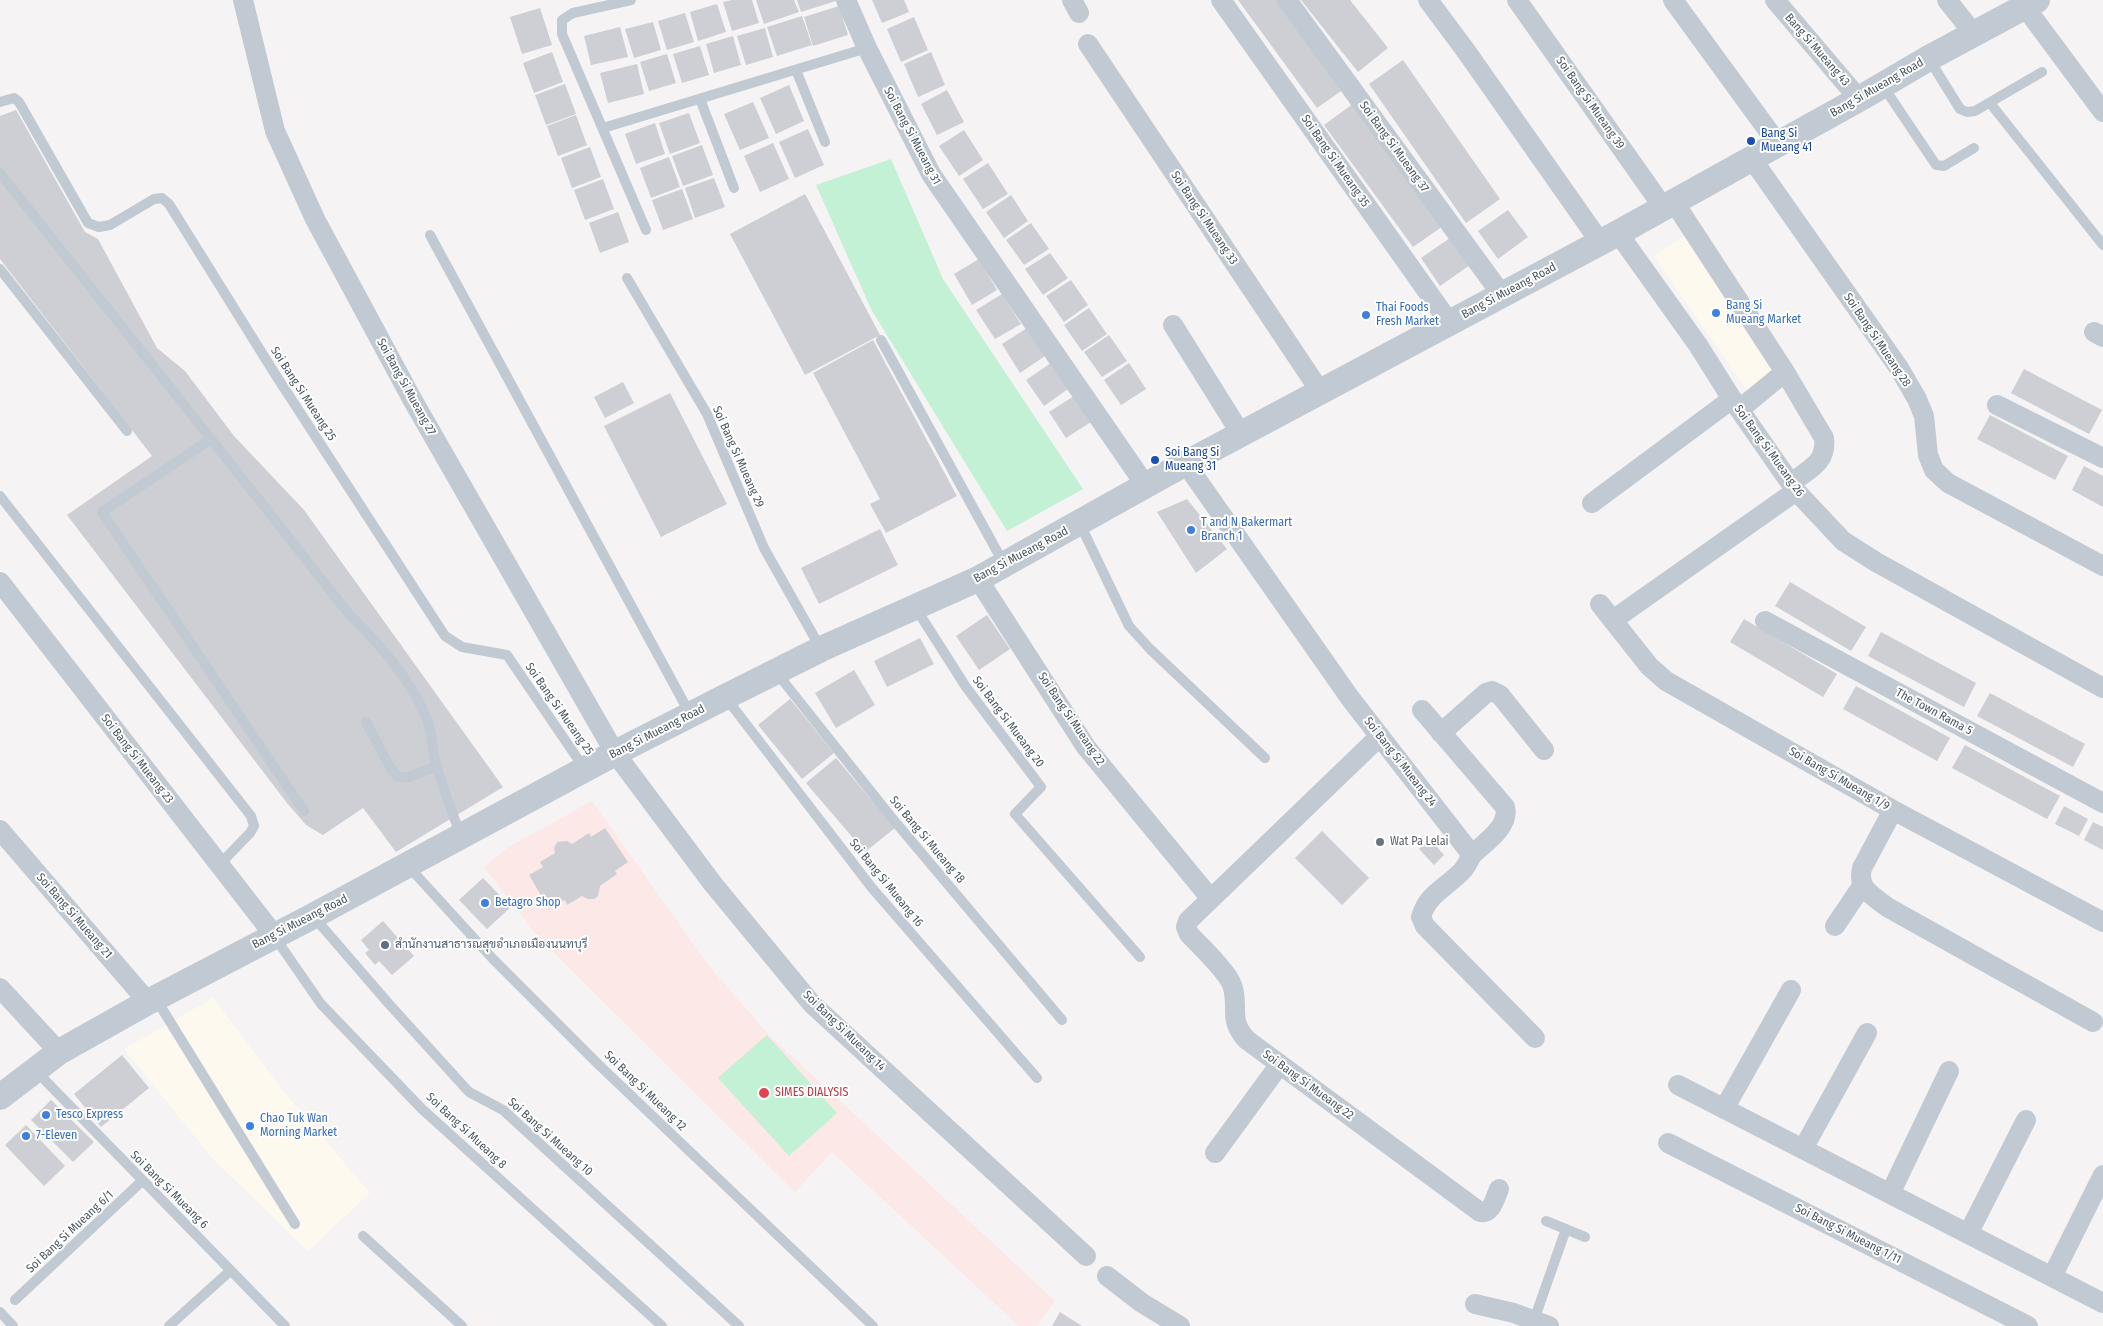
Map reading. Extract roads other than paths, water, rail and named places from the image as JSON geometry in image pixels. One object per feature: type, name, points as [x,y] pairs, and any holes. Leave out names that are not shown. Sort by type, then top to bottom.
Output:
[{"type":"street","name":"Soi Bang Si Mueang 27","points":[[243,0],[275,131],[315,219],[412,399],[615,753]]},
{"type":"street","name":"Soi Bang Si Mueang 31","points":[[846,0],[867,48],[931,174],[1146,486]]},
{"type":"street","name":"Soi Bang Si Mueang 35","points":[[1221,0],[1449,322]]},
{"type":"street","name":"Soi Bang Si Mueang 37","points":[[1287,0],[1502,295]]},
{"type":"street","name":"Soi Bang Si Mueang 26","points":[[1428,0],[1609,237],[1698,346],[1794,487],[1843,541],[1868,557],[2103,688]]},
{"type":"street","name":"Soi Bang Si Mueang 39","points":[[1517,0],[1669,204],[1785,372],[1824,438],[1825,450],[1822,458],[1794,487]]},
{"type":"street","points":[[1673,0],[1778,144]]},
{"type":"street","name":"Bang Si Mueang 43","points":[[1775,0],[1860,99]]},
{"type":"street","points":[[1947,0],[1974,34]]},
{"type":"street","name":"Bang Si Mueang Road","points":[[0,1097],[59,1052],[151,1000],[408,866],[615,753],[725,697],[821,649],[978,579],[1320,391],[1502,295],[1752,159],[1929,58],[2031,3]]},
{"type":"street","points":[[2031,3],[2103,112]]},
{"type":"street","name":"Soi Bang Si Mueang 33","points":[[1088,44],[1320,391]]},
{"type":"street","name":"Soi Bang Si Mueang 28","points":[[1752,159],[1899,368],[1924,416],[1928,456],[1934,470],[1948,483],[2103,566]]},
{"type":"street","points":[[1173,326],[1241,434]]},
{"type":"street","points":[[1592,503],[1785,372]]},
{"type":"street","points":[[1997,405],[2103,458]]},
{"type":"street","name":"Soi Bang Si Mueang 24","points":[[1186,464],[1350,698],[1472,854]]},
{"type":"street","points":[[1613,620],[1794,487]]},
{"type":"street","name":"Soi Bang Si Mueang 22","points":[[978,579],[1086,746],[1211,899]]},
{"type":"street","name":"Soi Bang Si Mueang 23","points":[[0,582],[274,935]]},
{"type":"street","name":"Soi Bang Si Mueang 1/9","points":[[1600,604],[1649,666],[1666,681],[1893,810],[2103,922]]},
{"type":"street","name":"The Town Rama 5","points":[[1765,621],[2103,803]]},
{"type":"street","points":[[1441,733],[1486,693],[1492,691],[1500,695],[1544,750]]},
{"type":"street","points":[[1422,710],[1505,807],[1507,815],[1503,825],[1472,854],[1463,870],[1430,897],[1420,917],[1425,926],[1535,1038]]},
{"type":"street","name":"Soi Bang Si Mueang 22","points":[[1380,736],[1188,921],[1186,927],[1189,934],[1226,975],[1232,985],[1236,1024],[1239,1032],[1480,1212],[1485,1213],[1490,1210],[1499,1189]]},
{"type":"street","name":"Soi Bang Si Mueang 14","points":[[615,753],[713,884],[812,1004],[1086,1256]]},
{"type":"street","points":[[1893,810],[1862,868],[1860,877],[1862,886],[1887,907],[2093,1022]]},
{"type":"street","name":"Soi Bang Si Mueang 21","points":[[0,830],[151,1000]]},
{"type":"street","points":[[1834,926],[1862,886]]},
{"type":"street","points":[[0,988],[59,1052]]},
{"type":"street","points":[[1724,1109],[1791,990]]},
{"type":"street","points":[[1803,1149],[1867,1033]]},
{"type":"street","points":[[1215,1153],[1280,1064]]},
{"type":"street","points":[[1890,1194],[1949,1071]]},
{"type":"street","points":[[1678,1085],[2103,1303]]},
{"type":"street","points":[[1968,1234],[2026,1120]]},
{"type":"street","name":"Soi Bang Si Mueang 1/11","points":[[1668,1143],[2028,1326]]},
{"type":"street","points":[[2052,1277],[2101,1184]]},
{"type":"street","points":[[1107,1276],[1142,1302],[1180,1326]]},
{"type":"street","points":[[1475,1304],[1542,1323]]},
{"type":"lane","points":[[632,0],[573,13],[562,20],[562,34],[646,230]]},
{"type":"lane","points":[[603,128],[867,48]]},
{"type":"lane","points":[[1929,58],[1960,109],[1967,112],[1975,112],[2042,72]]},
{"type":"lane","points":[[796,70],[825,142]]},
{"type":"lane","points":[[1883,85],[1936,165],[1944,166],[1974,148]]},
{"type":"lane","name":"Soi Bang Si Mueang 25","points":[[0,102],[14,98],[19,102],[88,222],[99,227],[110,225],[154,199],[162,198],[169,204],[280,382],[445,636],[462,647],[506,655],[585,769]]},
{"type":"lane","points":[[700,99],[734,188]]},
{"type":"lane","points":[[1990,103],[2103,245]]},
{"type":"lane","points":[[0,173],[349,614],[370,636],[414,693],[428,724],[442,787],[461,837]]},
{"type":"lane","points":[[430,235],[690,715]]},
{"type":"lane","points":[[0,269],[127,431]]},
{"type":"lane","name":"Soi Bang Si Mueang 29","points":[[627,278],[707,414],[764,548],[821,649]]},
{"type":"lane","points":[[880,340],[1004,564]]},
{"type":"lane","points":[[211,439],[102,512],[304,811]]},
{"type":"lane","points":[[0,496],[251,816],[254,826],[250,833],[219,865]]},
{"type":"lane","points":[[1080,523],[1129,626],[1150,649],[1265,758]]},
{"type":"lane","name":"Soi Bang Si Mueang 20","points":[[914,607],[966,686],[1041,787],[1015,814],[1140,957]]},
{"type":"lane","name":"Soi Bang Si Mueang 18","points":[[776,672],[892,818],[1062,1020]]},
{"type":"lane","name":"Soi Bang Si Mueang 16","points":[[725,697],[872,888],[1037,1078]]},
{"type":"lane","points":[[366,722],[391,769],[398,777],[409,777],[437,766]]},
{"type":"lane","name":"Soi Bang Si Mueang 12","points":[[408,866],[492,958],[592,1058],[873,1326]]},
{"type":"lane","name":"Soi Bang Si Mueang 10","points":[[313,916],[389,1004],[470,1092],[503,1110],[739,1326]]},
{"type":"lane","name":"Soi Bang Si Mueang 8","points":[[274,935],[321,1004],[422,1109],[662,1326]]},
{"type":"lane","points":[[151,1000],[296,1224]]},
{"type":"lane","name":"Soi Bang Si Mueang 6","points":[[36,1071],[142,1182],[285,1326]]},
{"type":"lane","name":"Soi Bang Si Mueang 6/1","points":[[15,1300],[142,1182]]},
{"type":"lane","points":[[1546,1220],[1585,1236]]},
{"type":"lane","points":[[1542,1323],[1566,1229]]},
{"type":"lane","points":[[362,1236],[455,1324]]},
{"type":"lane","points":[[169,1326],[230,1271]]},
{"type":"lane","points":[[0,1312],[13,1326]]},
{"type":"place","name":"Bang Si Mueang 41","points":[[1751,141]]},
{"type":"place","name":"Bang Si Mueang Market","points":[[1716,313]]},
{"type":"place","name":"Thai Foods Fresh Market","points":[[1366,315]]},
{"type":"place","name":"Soi Bang Si Mueang 31","points":[[1155,460]]},
{"type":"place","name":"T and N Bakermart Branch 1","points":[[1191,530]]},
{"type":"place","name":"Wat Pa Lelai","points":[[1380,842]]},
{"type":"place","name":"Betagro Shop","points":[[485,903]]},
{"type":"place","name":"สำนักงานสาธารณสุขอำเภอเมืองนนทบุรี","points":[[385,945]]},
{"type":"place","name":"SIMES DIALYSIS","points":[[764,1093]]},
{"type":"place","name":"Tesco Express","points":[[46,1115]]},
{"type":"place","name":"Chao Tuk Wan Morning Market","points":[[250,1126]]},
{"type":"place","name":"7-Eleven","points":[[26,1136]]}]
